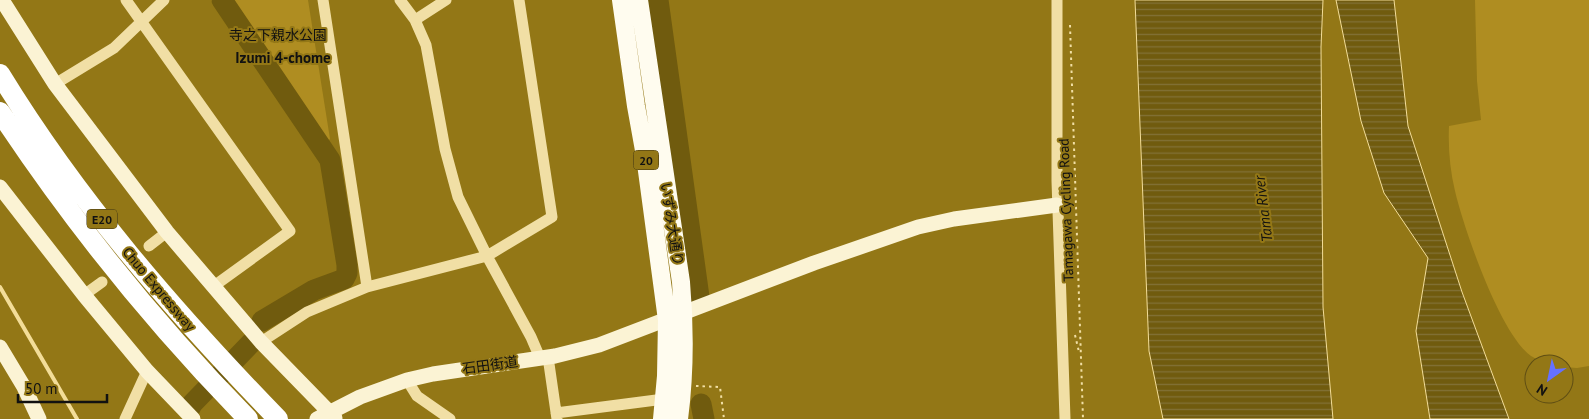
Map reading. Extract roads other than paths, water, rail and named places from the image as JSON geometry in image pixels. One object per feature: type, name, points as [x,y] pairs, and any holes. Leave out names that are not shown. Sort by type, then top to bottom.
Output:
[{"type":"highway","name":"Chuo Expressway","points":[[0,74],[54,154],[106,225],[161,294],[215,355],[278,419]]},
{"type":"highway","name":"Chuo Expressway","points":[[0,112],[36,166],[89,238],[147,310],[248,419]]},
{"type":"main road","name":"いずみ大通り","points":[[621,0],[667,320],[662,419]]},
{"type":"main road","name":"いずみ大通り","points":[[639,0],[681,282],[684,370],[679,419]]},
{"type":"street","points":[[2,0],[56,84],[167,232],[328,417]]},
{"type":"street","points":[[126,0],[290,231],[214,286]]},
{"type":"street","points":[[56,84],[114,48],[164,0]]},
{"type":"street","points":[[323,0],[367,287]]},
{"type":"street","points":[[400,0],[414,20],[426,45],[445,149],[458,196],[487,256],[544,357],[556,416],[664,399]]},
{"type":"street","points":[[414,20],[446,0]]},
{"type":"street","points":[[261,342],[307,312],[367,287],[487,256],[552,217],[520,0]]},
{"type":"street","points":[[1057,0],[1057,205],[1064,419]]},
{"type":"street","points":[[0,187],[84,296],[147,371],[192,419]]},
{"type":"street","name":"石田街道","points":[[328,417],[360,397],[407,380],[433,374],[544,357],[599,345],[814,263],[918,227],[954,219],[1057,205]]},
{"type":"street","points":[[149,246],[167,232]]},
{"type":"street","points":[[84,296],[102,282]]},
{"type":"street","points":[[0,347],[24,387],[39,419]]},
{"type":"street","points":[[126,419],[147,371]]},
{"type":"street","points":[[407,380],[417,396],[450,419]]},
{"type":"water","name":"Tama River","points":[[1135,0],[1323,0],[1321,47],[1323,307],[1333,419],[1163,419],[1149,351]]},
{"type":"water","points":[[1336,0],[1394,0],[1408,126],[1462,292],[1509,419],[1430,419],[1416,331],[1428,258],[1384,193],[1361,121]]},
{"type":"waterway","points":[[222,0],[330,160],[347,265],[347,273],[344,279],[314,290],[262,321]]},
{"type":"waterway","points":[[658,0],[699,297]]},
{"type":"waterway","points":[[0,287],[77,419]]},
{"type":"waterway","points":[[190,408],[251,343]]},
{"type":"waterway","points":[[701,404],[704,419]]},
{"type":"district","name":"Izumi 4-chome","points":[[283,57]]},
{"type":"park label","name":"寺之下親水公園","points":[[278,35]]}]
